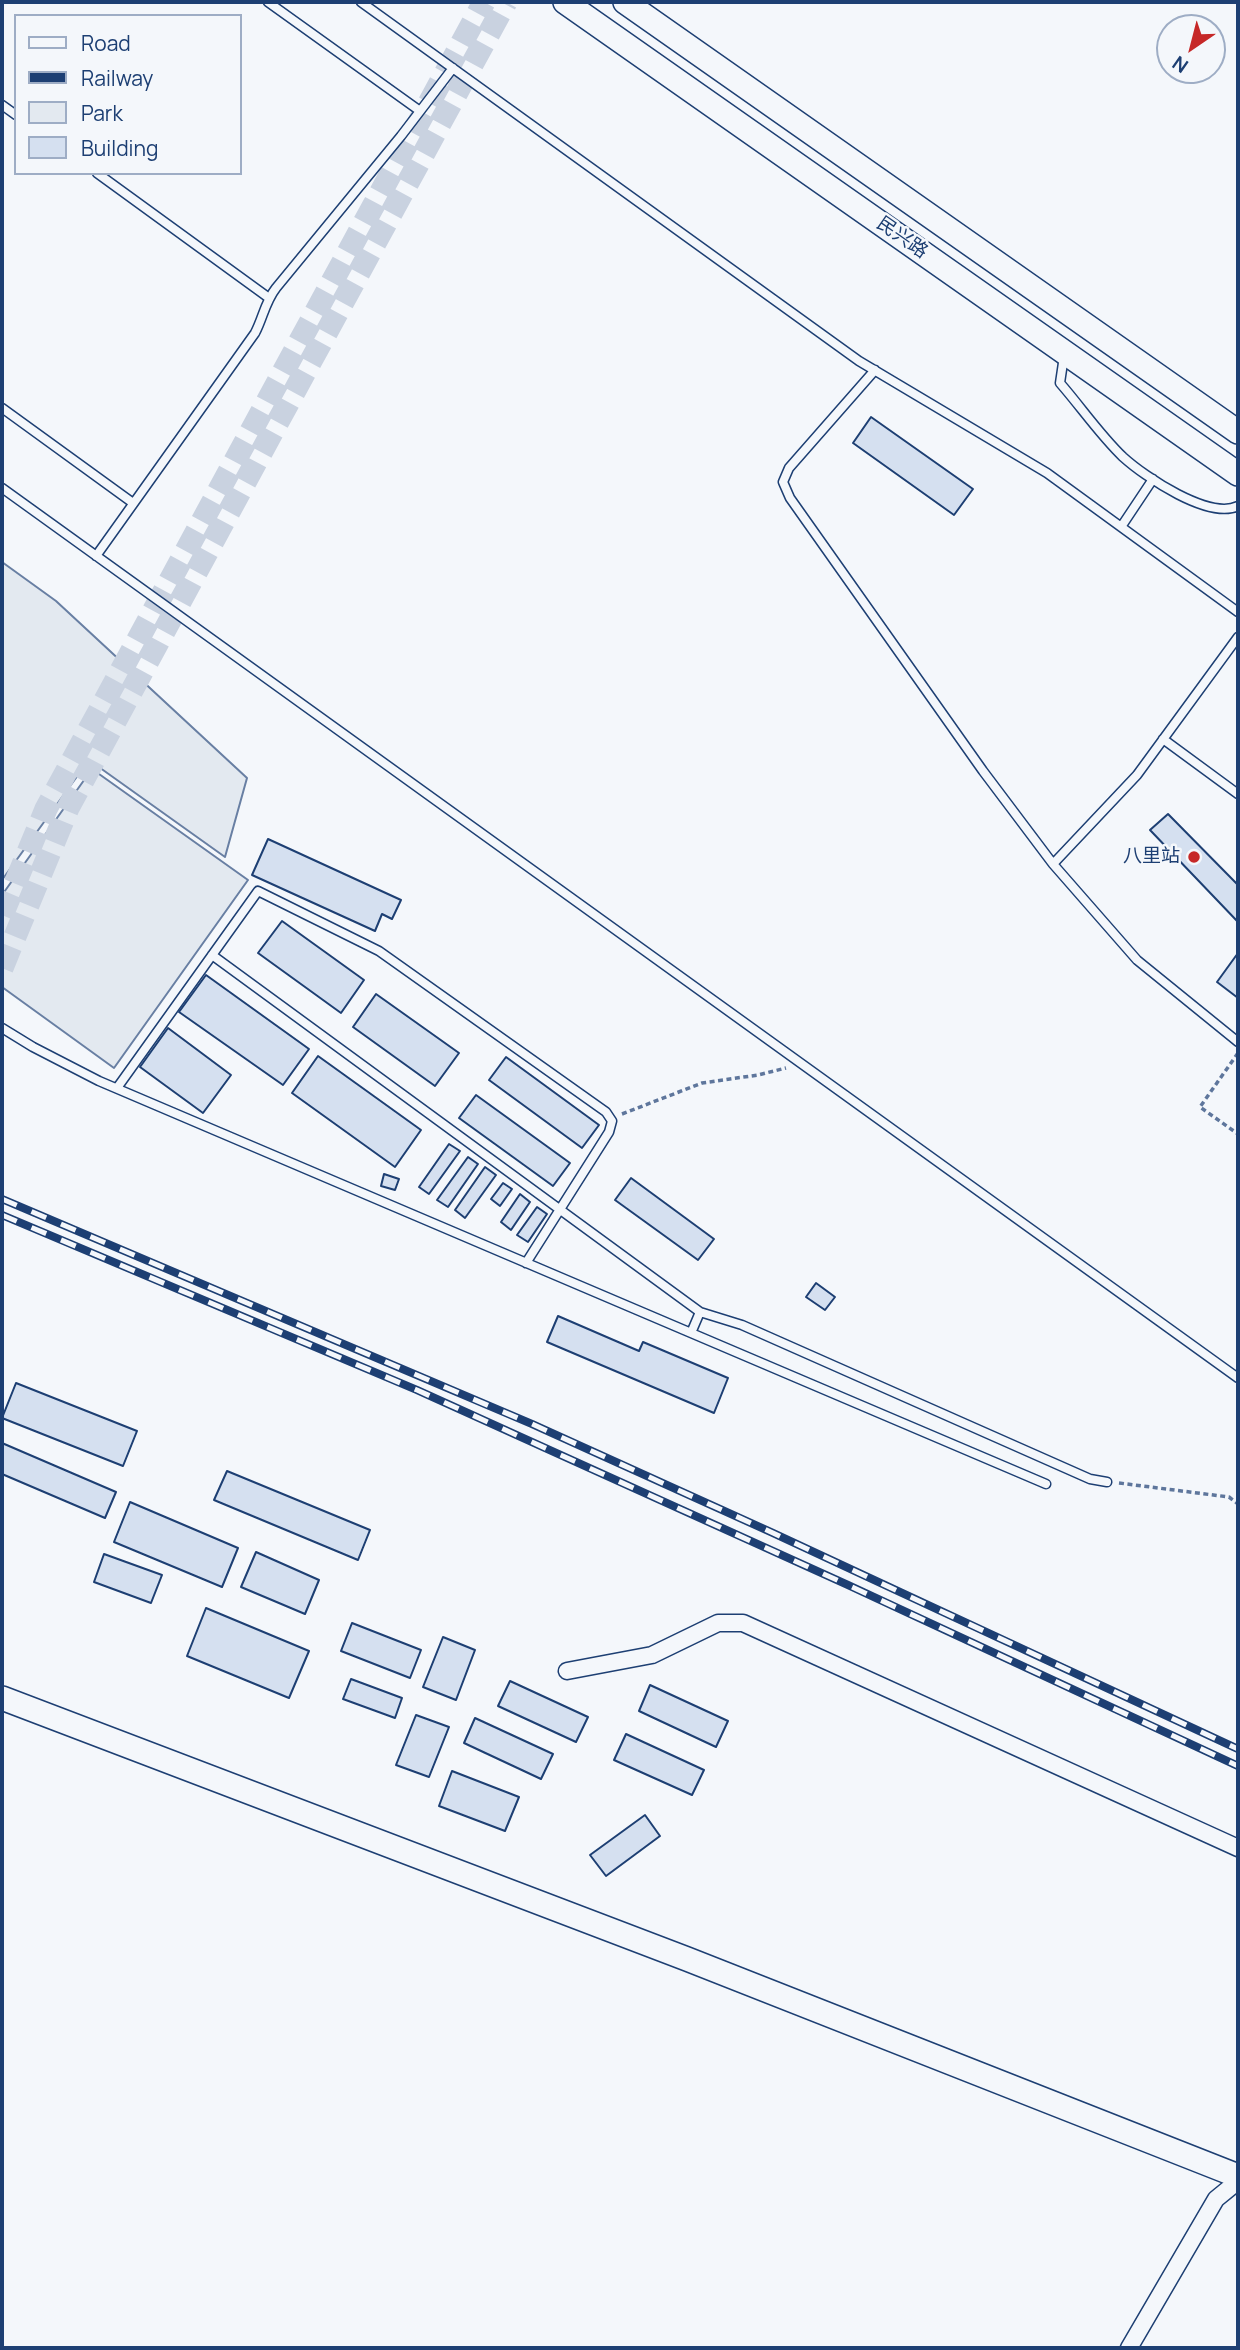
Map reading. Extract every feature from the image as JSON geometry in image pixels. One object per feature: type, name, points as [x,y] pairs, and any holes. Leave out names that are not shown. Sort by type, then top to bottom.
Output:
[{"type":"street","name":"民兴路","points":[[565,2],[1238,474]]},
{"type":"street","name":"民兴路","points":[[625,2],[1238,432]]},
{"type":"street","points":[[567,1671],[652,1655],[718,1623],[743,1623],[1238,1848]]},
{"type":"street","points":[[2,1698],[674,1954],[1238,2179],[1216,2199],[1129,2348]]},
{"type":"lane","points":[[268,2],[420,111]]},
{"type":"lane","points":[[361,2],[859,361],[1047,473],[1238,612]]},
{"type":"lane","points":[[96,555],[255,333],[261,323],[268,298],[453,68]]},
{"type":"lane","points":[[100,175],[268,298]]},
{"type":"lane","points":[[1065,353],[1060,383],[1123,456],[1153,479],[1214,510],[1231,510],[1238,506]]},
{"type":"lane","points":[[875,370],[789,468],[783,482],[790,498],[983,771],[1053,864],[1137,960],[1238,1042]]},
{"type":"lane","points":[[2,408],[133,503]]},
{"type":"lane","points":[[1121,527],[1153,479]]},
{"type":"lane","points":[[2,488],[1238,1378]]},
{"type":"lane","points":[[1053,864],[1137,775],[1238,637]]},
{"type":"lane","points":[[1163,739],[1238,794]]},
{"type":"lane","points":[[117,1088],[258,891],[379,951],[606,1112],[612,1121],[609,1132],[526,1263]]},
{"type":"lane","points":[[212,955],[700,1312],[742,1325],[1090,1479],[1107,1482]]},
{"type":"lane","points":[[2,1028],[33,1047],[117,1088],[1046,1484]]},
{"type":"lane","points":[[691,1333],[700,1312]]},
{"type":"path","points":[[1238,1053],[1200,1107],[1238,1134]]},
{"type":"path","points":[[612,1121],[629,1109],[702,1083],[802,1064]]},
{"type":"path","points":[[1107,1482],[1229,1497],[1238,1504]]},
{"type":"green space","points":[[2,562],[56,601],[247,778],[225,857],[89,760],[2,880]]},
{"type":"green space","points":[[92,769],[248,880],[114,1068],[2,987],[2,895]]},
{"type":"building","points":[[871,417],[973,489],[954,515],[853,443]]},
{"type":"building","name":"八里站","points":[[1168,814],[1238,885],[1238,922],[1150,830]]},
{"type":"building","points":[[268,839],[401,900],[392,919],[382,914],[375,931],[252,875]]},
{"type":"building","points":[[282,921],[364,980],[341,1013],[258,953]]},
{"type":"building","points":[[1238,953],[1238,998],[1217,982]]},
{"type":"building","points":[[206,975],[309,1049],[283,1085],[179,1012]]},
{"type":"building","points":[[376,994],[459,1053],[435,1086],[353,1027]]},
{"type":"building","points":[[168,1028],[231,1075],[203,1113],[140,1067]]},
{"type":"building","points":[[318,1056],[421,1130],[395,1167],[292,1093]]},
{"type":"building","points":[[506,1057],[599,1125],[582,1148],[489,1080]]},
{"type":"building","points":[[476,1095],[570,1163],[553,1186],[459,1118]]},
{"type":"building","points":[[449,1144],[460,1151],[429,1194],[419,1187]]},
{"type":"building","points":[[468,1157],[478,1164],[448,1207],[437,1200]]},
{"type":"building","points":[[485,1167],[496,1175],[465,1218],[455,1210]]},
{"type":"building","points":[[384,1174],[399,1179],[395,1190],[381,1186]]},
{"type":"building","points":[[631,1178],[714,1239],[698,1260],[615,1200]]},
{"type":"building","points":[[503,1183],[512,1189],[500,1206],[491,1199]]},
{"type":"building","points":[[520,1194],[530,1202],[511,1230],[501,1222]]},
{"type":"building","points":[[537,1207],[547,1214],[528,1242],[517,1235]]},
{"type":"building","points":[[816,1283],[835,1297],[825,1310],[806,1297]]},
{"type":"building","points":[[558,1316],[639,1351],[643,1342],[728,1378],[714,1413],[547,1342]]},
{"type":"building","points":[[16,1383],[137,1431],[123,1466],[2,1418]]},
{"type":"building","points":[[2,1443],[116,1492],[105,1518],[2,1474]]},
{"type":"building","points":[[227,1471],[370,1530],[358,1560],[214,1500]]},
{"type":"building","points":[[130,1502],[238,1548],[222,1587],[114,1542]]},
{"type":"building","points":[[256,1552],[319,1580],[305,1614],[241,1587]]},
{"type":"building","points":[[104,1554],[162,1575],[151,1603],[94,1582]]},
{"type":"building","points":[[206,1608],[309,1651],[289,1698],[187,1656]]},
{"type":"building","points":[[352,1623],[421,1650],[410,1678],[341,1651]]},
{"type":"building","points":[[443,1637],[475,1650],[456,1700],[423,1687]]},
{"type":"building","points":[[351,1679],[402,1698],[395,1718],[343,1699]]},
{"type":"building","points":[[510,1681],[588,1717],[576,1742],[498,1706]]},
{"type":"building","points":[[650,1685],[728,1721],[716,1747],[639,1711]]},
{"type":"building","points":[[416,1715],[449,1727],[429,1777],[396,1765]]},
{"type":"building","points":[[475,1718],[553,1754],[541,1779],[464,1743]]},
{"type":"building","points":[[626,1734],[704,1770],[692,1795],[614,1760]]},
{"type":"building","points":[[452,1771],[519,1797],[505,1831],[439,1806]]},
{"type":"building","points":[[645,1815],[660,1836],[606,1876],[590,1855]]},
{"type":"tunnel","points":[[2,915],[46,809],[484,2]]},
{"type":"tunnel","points":[[2,968],[68,808],[506,2]]},
{"type":"railway","points":[[2,1199],[532,1424],[1238,1749]]},
{"type":"railway","points":[[2,1215],[417,1390],[848,1585],[1238,1766]]},
{"type":"place","name":"八里站","points":[[1194,857]]}]
